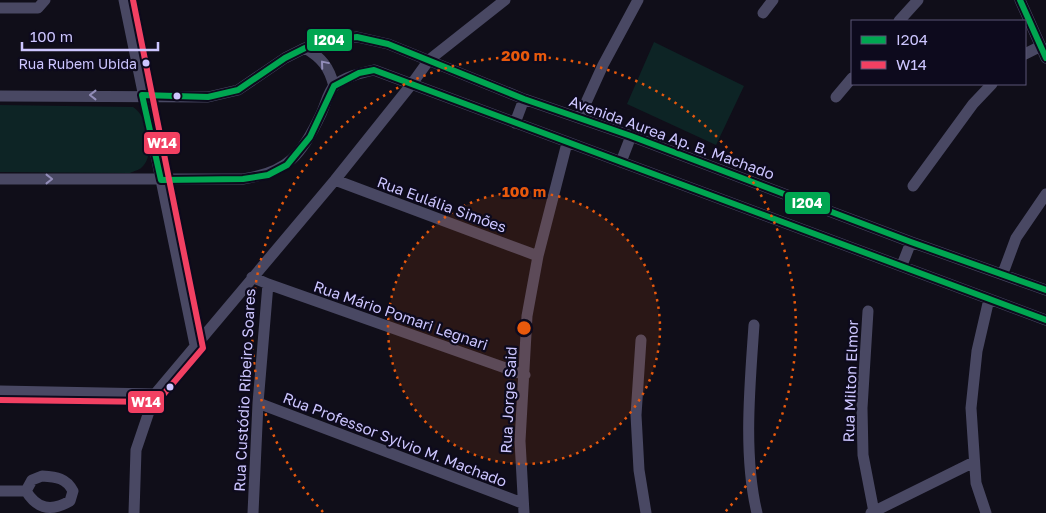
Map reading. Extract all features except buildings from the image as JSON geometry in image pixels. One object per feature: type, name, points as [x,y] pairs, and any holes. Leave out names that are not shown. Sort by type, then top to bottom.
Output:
[{"type":"street","points":[[0,8],[38,8],[45,0]]},
{"type":"street","points":[[124,0],[142,96],[195,344]]},
{"type":"street","points":[[134,513],[136,450],[155,394],[195,344],[335,180],[429,60],[505,0]]},
{"type":"street","points":[[580,118],[603,65],[638,0]]},
{"type":"street","points":[[763,12],[773,0]]},
{"type":"street","points":[[900,20],[918,0]]},
{"type":"street","points":[[1020,0],[1046,58]]},
{"type":"street","name":"Avenida Aurea Ap. B. Machado","points":[[0,96],[208,97],[238,90],[285,58],[306,48],[330,40],[357,36],[388,44],[524,99],[631,136],[911,242],[1046,290]]},
{"type":"street","points":[[1026,53],[1040,46]]},
{"type":"street","points":[[306,48],[323,61],[330,71],[334,86]]},
{"type":"street","points":[[0,179],[243,179],[268,175],[287,165],[310,137],[334,86],[359,73],[374,70],[1046,320]]},
{"type":"street","points":[[836,97],[851,79]]},
{"type":"street","points":[[913,186],[974,104],[991,85]]},
{"type":"street","points":[[515,123],[524,99]]},
{"type":"street","points":[[621,162],[631,136]]},
{"type":"street","name":"Rua Jorge Said","points":[[523,508],[520,440],[527,316],[538,256],[567,143]]},
{"type":"street","name":"Rua Eulália Simões","points":[[335,180],[538,256]]},
{"type":"street","points":[[1003,274],[1016,238],[1046,194]]},
{"type":"street","points":[[902,265],[911,242]]},
{"type":"street","name":"Rua Custódio Ribeiro Soares","points":[[252,277],[268,284],[258,403],[253,513]]},
{"type":"street","name":"Rua Mário Pomari Legnari","points":[[268,284],[525,375]]},
{"type":"street","points":[[986,513],[976,483],[972,399],[977,351],[989,298]]},
{"type":"street","name":"Rua Milton Elmor","points":[[868,311],[862,408],[863,455],[872,512]]},
{"type":"street","points":[[754,325],[750,429],[753,494],[757,513]]},
{"type":"street","points":[[640,340],[636,415],[639,470],[646,513]]},
{"type":"street","points":[[0,391],[155,394]]},
{"type":"street","name":"Rua Professor Sylvio M. Machado","points":[[258,403],[523,508]]},
{"type":"street","points":[[872,512],[974,462]]},
{"type":"street","points":[[0,491],[26,491]]},
{"type":"green space","points":[[654,42],[744,86],[716,145],[627,104]]},
{"type":"green space","points":[[0,105],[133,107],[143,118],[149,136],[149,154],[146,162],[140,169],[130,173],[0,172]]},
{"type":"transit line","name":"W14","points":[[0,400],[157,402],[203,348],[133,0]]},
{"type":"transit line","name":"I204","points":[[1020,0],[1046,58]]},
{"type":"transit line","name":"I204","points":[[1046,290],[911,242],[631,136],[524,99],[388,44],[357,37],[330,40],[305,48],[285,58],[238,90],[208,97],[142,95],[161,180],[243,179],[268,175],[287,165],[310,137],[334,86],[359,73],[374,70],[1046,320]]},
{"type":"place","name":"Rua Rubem Ubida","points":[[146,63]]}]
